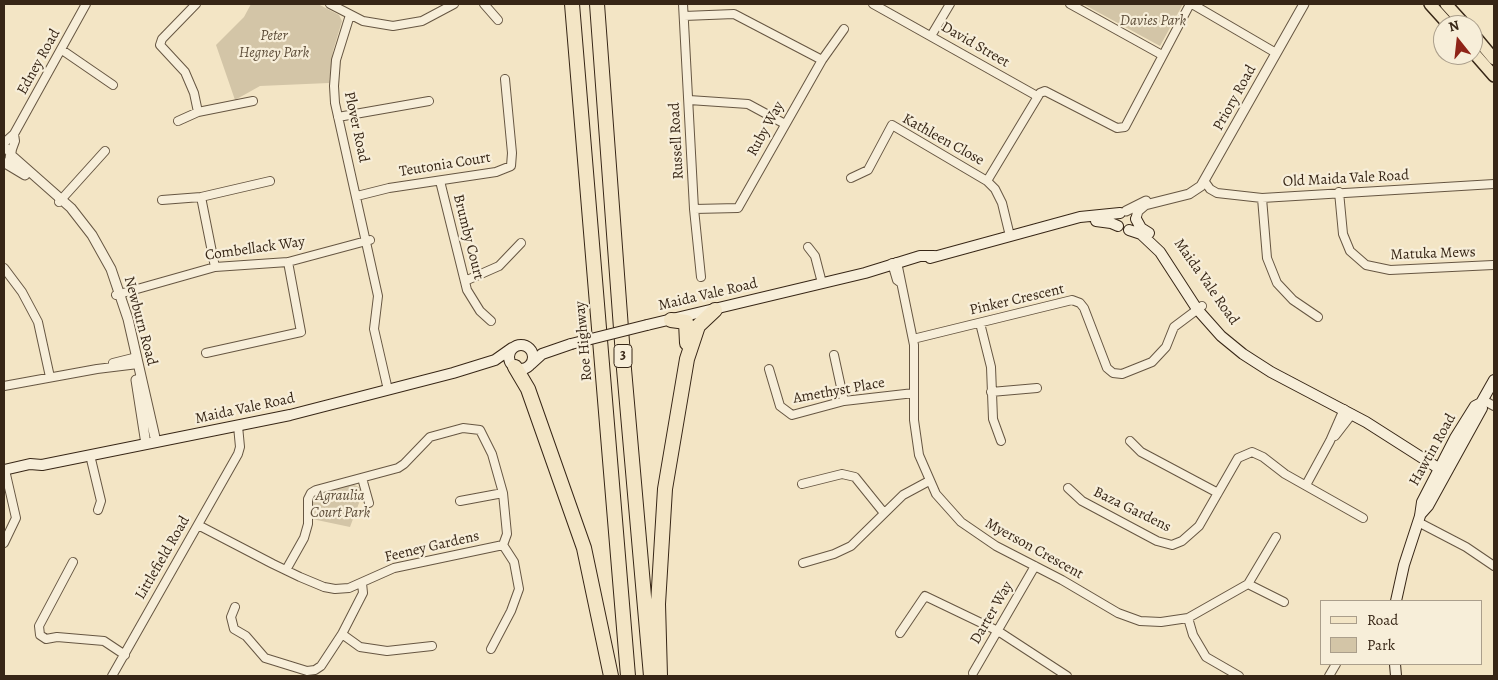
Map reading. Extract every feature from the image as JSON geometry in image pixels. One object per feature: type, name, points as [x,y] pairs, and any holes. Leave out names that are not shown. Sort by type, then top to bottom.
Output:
[{"type":"highway","name":"Roe Highway","points":[[572,4],[628,676]]},
{"type":"highway","name":"3","points":[[598,4],[624,369],[651,676]]},
{"type":"highway","points":[[686,359],[698,326],[715,310]]},
{"type":"highway","points":[[660,676],[658,604],[665,490],[686,359],[686,323],[683,320],[671,320]]},
{"type":"highway","points":[[514,367],[528,389],[584,548],[611,676]]},
{"type":"main road","points":[[1430,4],[1440,15]]},
{"type":"main road","points":[[1446,4],[1456,15]]},
{"type":"main road","points":[[1483,46],[1494,59]]},
{"type":"main road","points":[[1483,63],[1494,76]]},
{"type":"main road","points":[[1123,212],[1132,213],[1136,218],[1135,224],[1129,230],[1118,226],[1117,218],[1123,212]]},
{"type":"main road","name":"Maida Vale Road","points":[[1036,230],[1080,217],[1123,212]]},
{"type":"main road","name":"Maida Vale Road","points":[[1136,218],[1141,228],[1168,250],[1200,308]]},
{"type":"main road","name":"Maida Vale Road","points":[[524,345],[541,348],[558,347],[865,273],[924,255],[934,256],[1036,230],[1089,221],[1108,222],[1118,226]]},
{"type":"main road","name":"Maida Vale Road","points":[[1129,230],[1146,237],[1160,252],[1221,336],[1254,362],[1410,449],[1418,450],[1443,468]]},
{"type":"main road","points":[[524,345],[533,353],[531,364],[525,369],[514,367],[509,356],[512,348],[524,345]]},
{"type":"main road","name":"Maida Vale Road","points":[[531,364],[542,354],[558,347]]},
{"type":"main road","name":"Maida Vale Road","points":[[7,472],[29,471],[42,465],[235,427],[390,390],[496,360],[512,348]]},
{"type":"main road","name":"Maida Vale Road","points":[[453,373],[490,366],[514,367]]},
{"type":"main road","name":"Hawtin Road","points":[[1396,600],[1404,565],[1419,519],[1475,406],[1482,401],[1494,380]]},
{"type":"street","name":"Edney Road","points":[[7,149],[62,50],[85,4]]},
{"type":"street","points":[[196,4],[162,39],[160,45],[185,72],[194,93],[198,112]]},
{"type":"street","points":[[330,4],[363,21],[393,26],[422,21],[454,4]]},
{"type":"street","points":[[484,4],[498,20]]},
{"type":"street","name":"Russell Road","points":[[683,4],[694,209],[701,277]]},
{"type":"street","name":"David Street","points":[[873,4],[1037,96]]},
{"type":"street","points":[[931,36],[950,4]]},
{"type":"street","points":[[1070,4],[1162,55]]},
{"type":"street","points":[[1010,236],[1002,203],[995,189],[987,181],[1037,96],[1045,91],[1122,128],[1125,126],[1191,4],[1276,53]]},
{"type":"street","name":"Priory Road","points":[[1136,218],[1138,211],[1145,206],[1196,191],[1205,182],[1304,4]]},
{"type":"street","points":[[684,16],[734,14],[822,60]]},
{"type":"street","name":"Plover Road","points":[[350,15],[336,60],[334,86],[338,117],[382,296],[378,326],[390,390]]},
{"type":"street","name":"Ruby Way","points":[[694,209],[738,208],[822,60],[844,29]]},
{"type":"street","points":[[62,50],[113,85]]},
{"type":"street","name":"Teutonia Court","points":[[357,196],[389,188],[440,182],[496,172],[511,166],[512,153],[505,79]]},
{"type":"street","points":[[689,100],[748,104],[785,124]]},
{"type":"street","points":[[178,121],[198,112],[253,101]]},
{"type":"street","points":[[338,117],[428,101]]},
{"type":"street","name":"Kathleen Close","points":[[851,178],[868,170],[892,125],[987,181]]},
{"type":"street","points":[[4,163],[9,160],[7,149]]},
{"type":"street","name":"Newburn Road","points":[[7,149],[60,201],[94,248],[119,295],[135,361],[151,443]]},
{"type":"street","points":[[60,201],[105,151]]},
{"type":"street","name":"Newburn Road","points":[[4,163],[30,178],[60,201]]},
{"type":"street","points":[[162,200],[201,197],[270,181]]},
{"type":"street","name":"Brumby Court","points":[[440,182],[471,298],[491,321]]},
{"type":"street","name":"Old Maida Vale Road","points":[[1205,182],[1210,189],[1217,193],[1262,198],[1494,184]]},
{"type":"street","name":"Matuka Mews","points":[[1340,192],[1342,234],[1350,251],[1366,265],[1390,270],[1493,265]]},
{"type":"street","name":"Priory Road","points":[[1123,212],[1147,201],[1181,196]]},
{"type":"street","points":[[201,197],[215,267]]},
{"type":"street","points":[[1262,198],[1267,258],[1277,283],[1293,300],[1318,317]]},
{"type":"street","name":"Combellack Way","points":[[119,295],[215,267],[288,262],[367,241]]},
{"type":"street","points":[[465,281],[498,266],[521,243]]},
{"type":"street","points":[[808,247],[815,256],[822,283]]},
{"type":"street","points":[[206,354],[301,332],[288,262]]},
{"type":"street","name":"Myerson Crescent","points":[[895,265],[902,278],[901,283],[913,339],[917,443],[929,481],[936,494],[961,522],[996,546],[1118,613],[1140,621],[1161,622],[1188,618],[1223,601],[1248,584],[1276,537]]},
{"type":"street","points":[[4,268],[22,292],[38,322],[50,377]]},
{"type":"street","name":"Pinker Crescent","points":[[913,339],[1075,301],[1084,308],[1108,368],[1113,373],[1122,374],[1152,362],[1166,347],[1174,327],[1200,308]]},
{"type":"street","points":[[980,323],[991,367],[993,419],[1001,441]]},
{"type":"street","points":[[834,355],[844,401]]},
{"type":"street","points":[[4,386],[135,361]]},
{"type":"street","name":"Amethyst Place","points":[[769,369],[780,406],[787,413],[798,414],[844,401],[914,393]]},
{"type":"street","points":[[991,392],[1037,388]]},
{"type":"street","points":[[1482,401],[1494,406]]},
{"type":"street","points":[[1306,485],[1346,414]]},
{"type":"street","name":"Littlefield Road","points":[[112,676],[238,454],[240,448],[235,427]]},
{"type":"street","name":"Feeney Gardens","points":[[198,525],[286,570],[330,589],[342,589],[362,583],[394,568],[503,545],[507,534],[503,493],[492,454],[480,430],[463,428],[430,437],[398,468],[362,478]]},
{"type":"street","points":[[1130,441],[1141,452],[1218,494]]},
{"type":"street","name":"Baza Gardens","points":[[1068,488],[1082,501],[1156,542],[1167,545],[1182,541],[1199,526],[1238,458],[1250,452],[1263,457],[1285,474],[1363,518]]},
{"type":"street","points":[[90,455],[100,501],[98,510]]},
{"type":"street","points":[[4,543],[16,518],[7,472]]},
{"type":"street","points":[[802,484],[842,474],[855,477],[884,513]]},
{"type":"street","points":[[286,570],[304,538],[308,524],[308,499],[311,493],[362,478],[369,504]]},
{"type":"street","points":[[803,563],[834,554],[851,546],[909,491],[929,481]]},
{"type":"street","points":[[460,501],[503,493]]},
{"type":"street","points":[[1419,519],[1494,566]]},
{"type":"street","points":[[491,649],[511,612],[518,589],[514,562],[503,545]]},
{"type":"street","points":[[72,562],[39,626],[40,635],[46,640],[64,637],[104,641],[125,655]]},
{"type":"street","name":"Darter Way","points":[[973,673],[1035,566]]},
{"type":"street","points":[[235,607],[231,616],[235,630],[245,635],[264,658],[307,671],[318,668],[342,634],[363,593],[362,583]]},
{"type":"street","points":[[1248,584],[1284,602]]},
{"type":"street","points":[[900,633],[925,596],[998,631],[1067,676]]},
{"type":"street","points":[[1188,618],[1193,635],[1206,658],[1239,676]]},
{"type":"street","points":[[342,634],[360,647],[387,651],[432,646]]},
{"type":"street","points":[[1329,676],[1335,665]]},
{"type":"green space","name":"Peter Hegney Park","points":[[251,4],[318,4],[339,15],[342,21],[333,51],[329,83],[260,86],[235,100],[216,45],[244,17]]},
{"type":"green space","name":"Davies Park","points":[[1083,4],[1183,4],[1160,46]]},
{"type":"green space","name":"Agraulia Court Park","points":[[352,484],[359,487],[362,495],[350,527],[312,519],[310,499],[316,494]]}]
